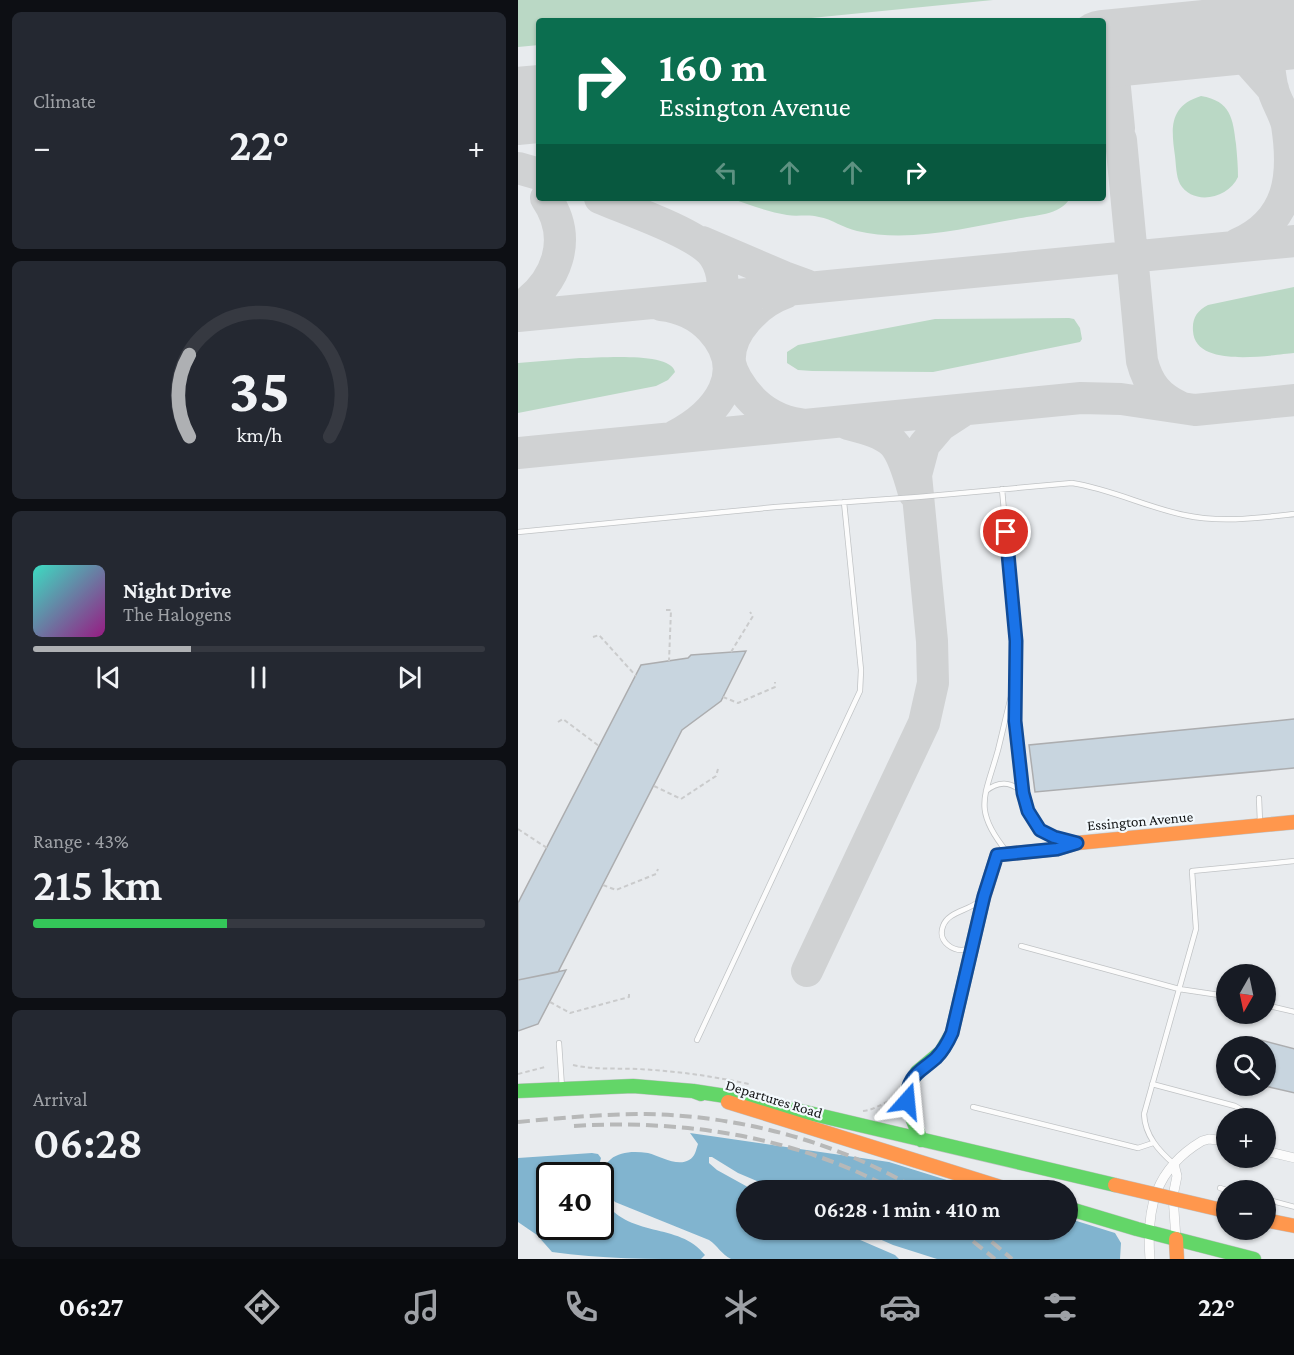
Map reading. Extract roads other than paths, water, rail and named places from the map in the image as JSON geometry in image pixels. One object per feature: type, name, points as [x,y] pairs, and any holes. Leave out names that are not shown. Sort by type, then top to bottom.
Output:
[{"type":"main road","name":"Essington Avenue","points":[[1009,854],[1057,849],[1077,843],[1295,822]]},
{"type":"main road","points":[[921,1140],[908,1108],[908,1088],[913,1077],[936,1058],[949,1041],[955,1025],[984,896],[997,855],[1009,854]]},
{"type":"main road","name":"Departures Road","points":[[518,1091],[633,1086],[693,1091],[978,1180]]},
{"type":"main road","points":[[693,1091],[758,1101],[1216,1208]]},
{"type":"main road","points":[[1078,1211],[1254,1259]]},
{"type":"main road","points":[[1276,1222],[1295,1226]]},
{"type":"main road","points":[[1176,1239],[1177,1259]]},
{"type":"street","points":[[1150,1259],[1149,1217],[1156,1190],[1164,1174],[1202,1141],[1216,1139]]},
{"type":"street","points":[[1276,1154],[1295,1158]]},
{"type":"street","points":[[1174,1164],[1176,1176],[1173,1196],[1176,1239]]},
{"type":"lane","points":[[518,532],[1072,483],[1097,488],[1182,515],[1201,518],[1243,519],[1295,514]]},
{"type":"lane","points":[[1002,489],[1016,641],[1015,721],[1023,793],[1028,811],[1040,830],[1054,837],[1077,843]]},
{"type":"lane","points":[[697,1040],[860,691],[861,670],[844,502]]},
{"type":"lane","points":[[1009,854],[993,832],[984,809],[985,792],[1016,678]]},
{"type":"lane","points":[[985,792],[994,785],[1003,783],[1014,785],[1023,793]]},
{"type":"lane","points":[[1259,798],[1260,826]]},
{"type":"lane","points":[[1174,1164],[1153,1143],[1144,1119],[1196,926],[1192,871],[1295,861]]},
{"type":"lane","points":[[974,945],[959,951],[944,942],[941,933],[949,916],[966,910],[984,896]]},
{"type":"lane","points":[[1021,946],[1179,989],[1216,995]]},
{"type":"lane","points":[[1276,1008],[1295,1012]]},
{"type":"lane","points":[[559,1043],[562,1089]]},
{"type":"lane","points":[[1152,1084],[1239,1108]]},
{"type":"lane","points":[[973,1107],[1138,1148],[1153,1143]]},
{"type":"lane","points":[[1276,1202],[1295,1207]]},
{"type":"water","points":[[690,1133],[889,1162],[947,1180],[755,1180],[709,1157],[709,1163],[717,1170],[736,1180],[736,1240],[860,1240],[895,1255],[899,1259],[731,1259],[709,1240],[614,1201],[614,1162],[608,1162],[609,1160],[622,1153],[639,1152],[684,1162],[691,1159],[698,1144]]},
{"type":"water","points":[[592,1153],[598,1154],[601,1158],[600,1162],[536,1162],[536,1234],[518,1222],[518,1158]]},
{"type":"water","points":[[614,1211],[639,1225],[682,1238],[705,1255],[701,1259],[645,1259],[552,1252],[541,1240],[614,1240]]},
{"type":"water","points":[[1078,1221],[1115,1233],[1121,1243],[1120,1259],[937,1259],[882,1240],[1078,1240]]},
{"type":"railway","points":[[518,1122],[598,1115],[646,1114],[718,1120],[753,1126],[822,1146],[899,1180]]},
{"type":"railway","points":[[574,1126],[658,1126],[699,1129],[740,1136],[820,1157],[874,1180]]},
{"type":"railway","points":[[971,1240],[995,1259]]},
{"type":"railway","points":[[990,1240],[1012,1259]]}]
